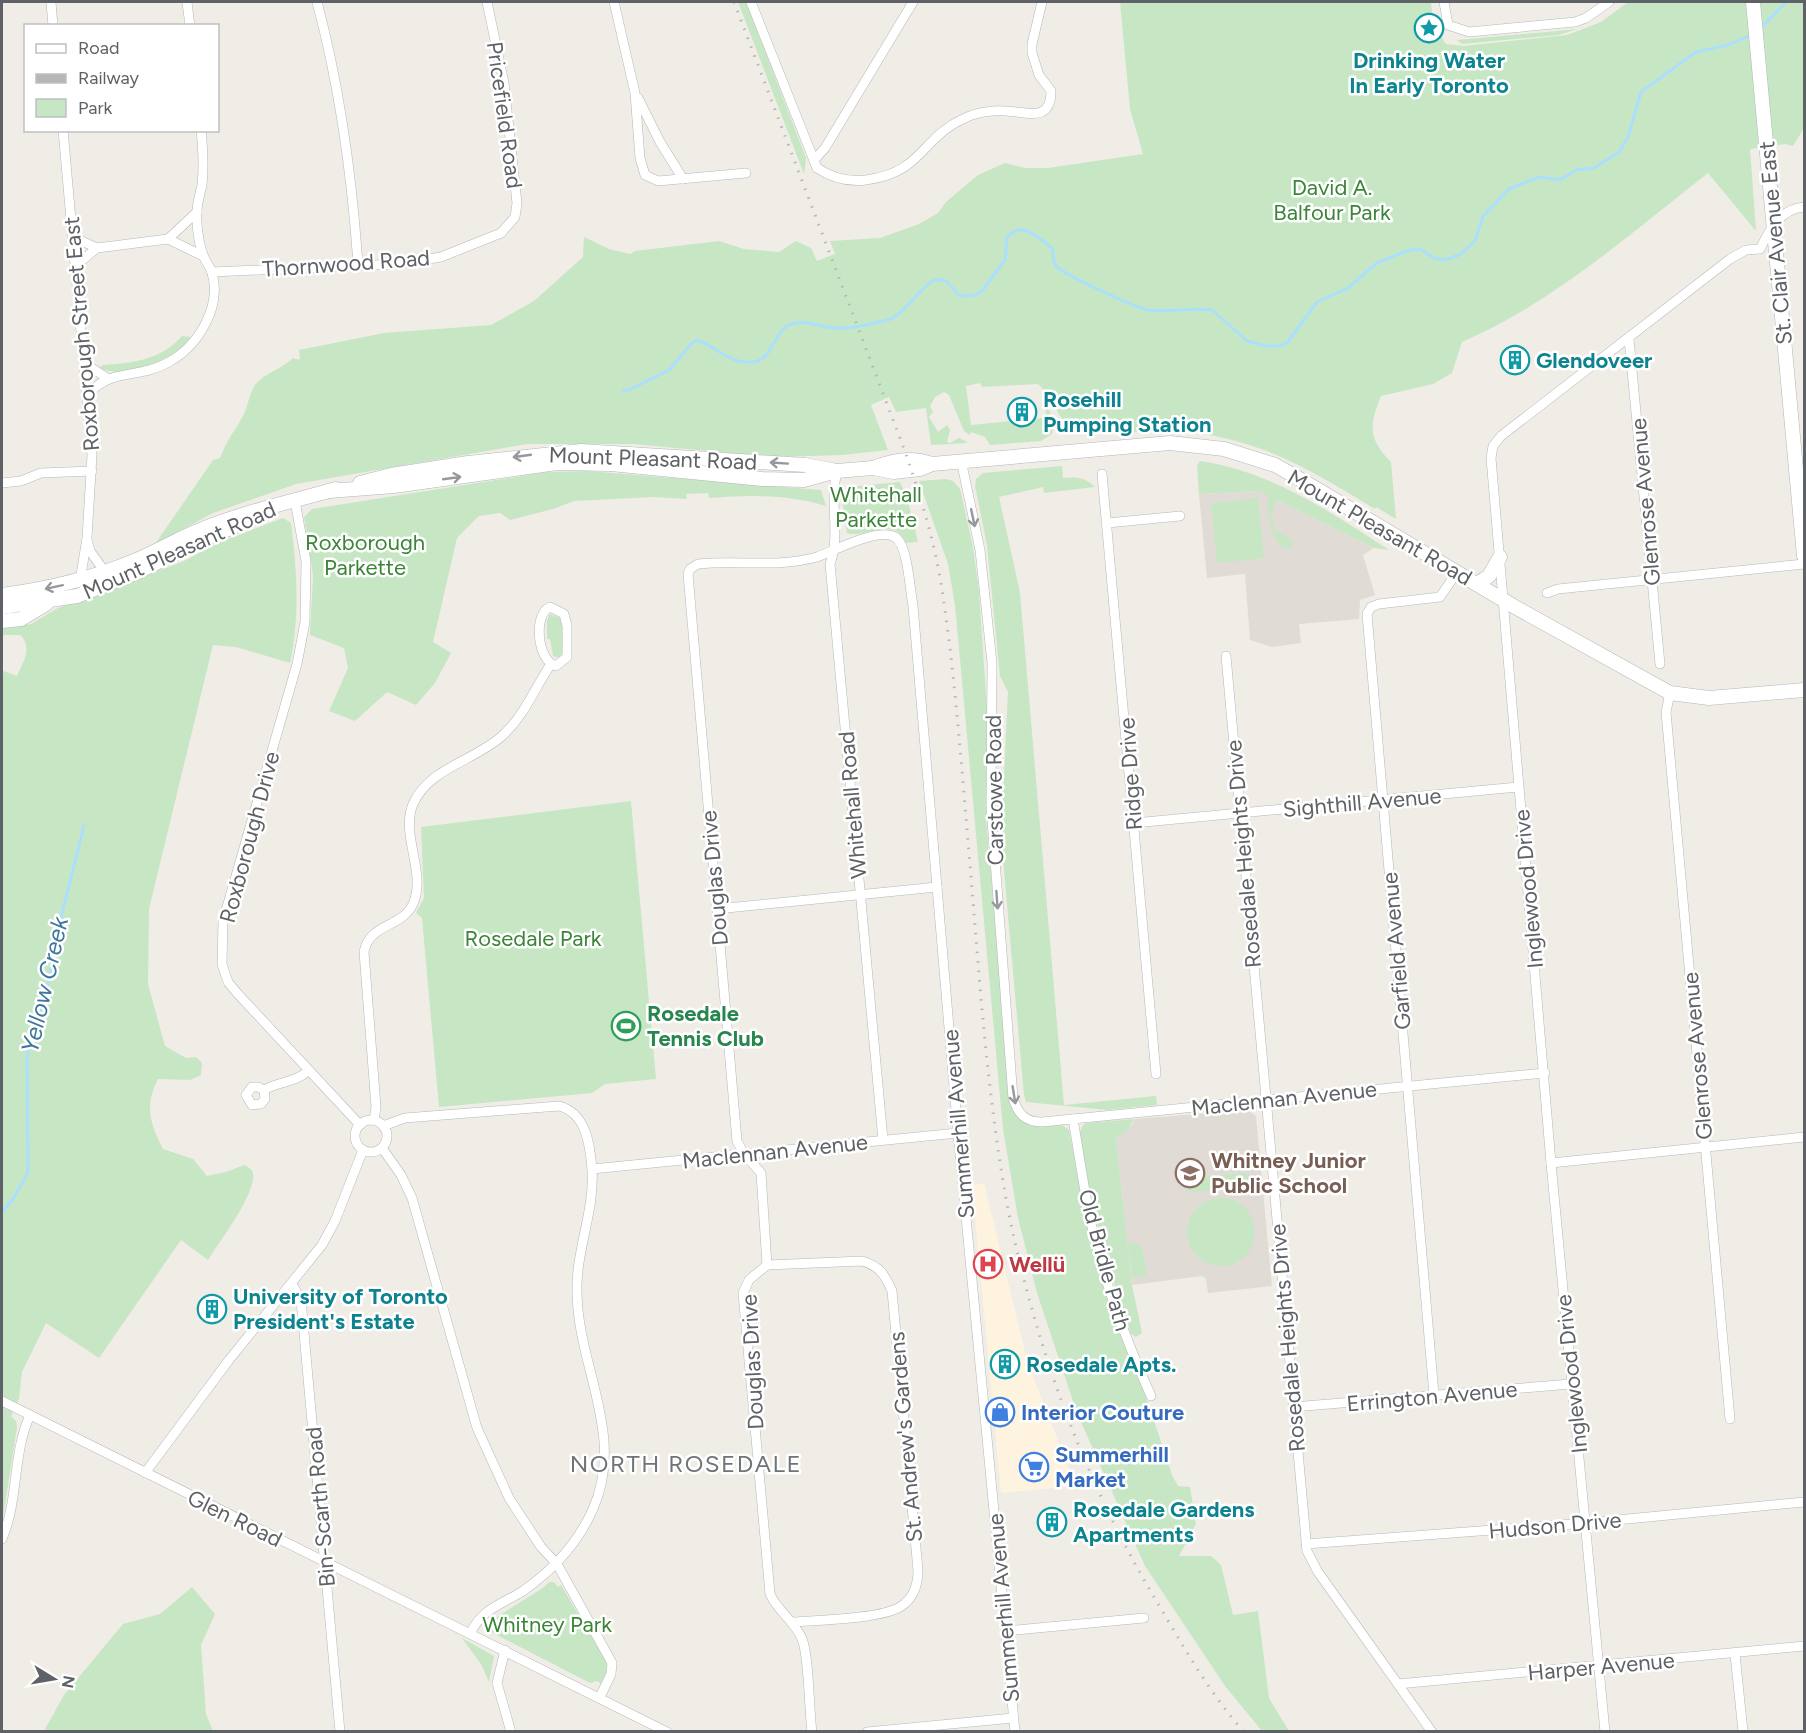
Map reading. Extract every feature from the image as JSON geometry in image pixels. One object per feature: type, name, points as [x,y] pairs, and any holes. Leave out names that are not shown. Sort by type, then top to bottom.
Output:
[{"type":"main road","name":"St. Clair Avenue East","points":[[1753,2],[1804,556]]},
{"type":"main road","name":"Mount Pleasant Road","points":[[2,595],[80,581],[135,561],[198,531],[252,510],[329,491],[394,486],[557,463],[611,464],[804,480],[837,471],[873,468],[894,472],[961,460],[1170,443],[1224,449],[1275,465],[1505,600],[1670,693],[1709,698],[1804,690]]},
{"type":"main road","name":"Mount Pleasant Road","points":[[2,607],[51,602],[77,596],[138,572],[202,540],[290,502]]},
{"type":"main road","points":[[1478,584],[1489,576],[1500,557]]},
{"type":"main road","points":[[2,621],[21,619],[51,602]]},
{"type":"street","points":[[51,2],[53,24]]},
{"type":"street","points":[[187,2],[190,24]]},
{"type":"street","points":[[317,2],[336,79],[346,141],[358,265]]},
{"type":"street","name":"Pricefield Road","points":[[487,2],[504,83],[517,203],[515,217],[509,227]]},
{"type":"street","points":[[614,2],[635,93],[643,170],[652,180],[746,173]]},
{"type":"street","points":[[751,2],[817,168],[835,177],[860,181],[880,178],[904,169],[938,136],[968,116],[999,111],[1039,114],[1048,106],[1051,91],[1039,75],[1032,53],[1042,2]]},
{"type":"street","points":[[814,160],[825,148],[913,2]]},
{"type":"street","points":[[1444,2],[1448,25],[1469,32],[1575,22],[1586,18],[1609,2]]},
{"type":"street","points":[[635,93],[660,142],[683,179]]},
{"type":"street","name":"Roxborough Street East","points":[[63,132],[92,471],[87,538],[80,581]]},
{"type":"street","points":[[87,395],[107,378],[153,369],[171,361],[190,345],[209,315],[214,292],[212,272],[203,256],[197,212],[203,169],[201,132]]},
{"type":"street","name":"Inglewood Drive","points":[[1605,1731],[1551,1163],[1545,1073],[1518,787],[1505,600],[1491,458],[1493,446],[1500,436],[1629,339],[1730,259],[1746,250],[1760,249],[1773,225],[1791,208],[1804,207]]},
{"type":"street","points":[[168,239],[197,212]]},
{"type":"street","name":"Thornwood Road","points":[[212,272],[397,264],[441,257],[489,238],[509,227]]},
{"type":"street","points":[[73,237],[97,248],[168,239],[203,256]]},
{"type":"street","points":[[75,266],[97,248]]},
{"type":"street","name":"Glenrose Avenue","points":[[1629,339],[1660,664]]},
{"type":"street","points":[[84,363],[107,378]]},
{"type":"street","name":"Carstowe Road","points":[[961,460],[980,550],[992,663],[992,807],[1003,982],[1013,1098],[1016,1109],[1024,1119]]},
{"type":"street","points":[[2,483],[21,481],[41,474],[92,471]]},
{"type":"street","name":"Whitehall Road","points":[[837,471],[832,495],[836,547],[830,564],[883,1140]]},
{"type":"street","name":"Ridge Drive","points":[[1102,474],[1155,1074]]},
{"type":"street","name":"Roxborough Drive","points":[[290,502],[306,570],[306,607],[301,650],[256,814],[227,902],[221,953],[225,974],[233,988],[360,1125]]},
{"type":"street","points":[[1107,523],[1180,516]]},
{"type":"street","name":"Summerhill Avenue","points":[[836,547],[878,536],[892,536],[902,546],[913,606],[958,1133],[1013,1718]]},
{"type":"street","name":"Roxborough Street East","points":[[87,538],[90,551],[105,572]]},
{"type":"street","name":"Douglas Drive","points":[[812,1731],[803,1641],[792,1622],[777,1608],[770,1594],[743,1293],[749,1280],[767,1265],[761,1173],[744,1154],[737,1142],[687,582],[690,569],[709,563],[761,565],[793,562],[818,556],[836,547]]},
{"type":"street","points":[[1547,594],[1558,589],[1804,564]]},
{"type":"street","name":"Garfield Avenue","points":[[1434,1395],[1367,614],[1371,607],[1379,604],[1440,597],[1457,572]]},
{"type":"street","points":[[550,607],[558,609],[566,619],[568,648],[565,661],[556,666],[551,664],[545,657],[540,623],[543,611],[550,607]]},
{"type":"street","name":"Rosedale Heights Drive","points":[[1226,656],[1264,1100],[1306,1544],[1310,1558],[1318,1572],[1432,1731]]},
{"type":"street","points":[[374,1121],[376,1107],[364,952],[371,935],[403,917],[414,900],[417,885],[410,823],[412,807],[430,780],[476,755],[516,723],[551,664]]},
{"type":"street","name":"Glenrose Avenue","points":[[1670,693],[1665,712],[1730,1419]]},
{"type":"street","name":"Sighthill Avenue","points":[[1134,823],[1518,787]]},
{"type":"street","points":[[717,909],[937,887]]},
{"type":"street","points":[[264,1090],[273,1085],[299,1080],[308,1071]]},
{"type":"street","name":"Maclennan Avenue","points":[[1024,1119],[1031,1122],[1073,1119],[1545,1073]]},
{"type":"street","points":[[383,1126],[405,1118],[559,1106],[570,1109],[581,1120],[592,1169],[591,1195],[579,1250],[577,1292],[584,1344],[603,1416],[603,1472],[593,1508],[557,1564],[523,1591],[483,1613],[471,1632]]},
{"type":"street","name":"Old Bridle Path","points":[[1073,1119],[1092,1224],[1107,1280],[1128,1344],[1151,1396]]},
{"type":"street","points":[[374,1121],[383,1126],[387,1140],[382,1148],[373,1152],[363,1150],[355,1138],[360,1125],[374,1121]]},
{"type":"street","name":"Maclennan Avenue","points":[[592,1169],[958,1133]]},
{"type":"street","points":[[1551,1163],[1804,1137]]},
{"type":"street","points":[[382,1148],[401,1175],[412,1198],[477,1428],[488,1457],[509,1498],[541,1547],[557,1564],[612,1662],[611,1674],[600,1697]]},
{"type":"street","points":[[145,1473],[229,1360],[292,1284],[329,1234],[363,1150]]},
{"type":"street","name":"St. Andrew's Gardens","points":[[767,1265],[862,1261],[873,1264],[885,1274],[892,1291],[918,1570],[915,1588],[899,1608],[871,1615],[792,1622]]},
{"type":"street","name":"Bin-Scarth Road","points":[[292,1284],[301,1300],[340,1731]]},
{"type":"street","name":"Errington Avenue","points":[[1293,1407],[1572,1384]]},
{"type":"street","name":"Glen Road","points":[[2,1401],[325,1563],[471,1632],[665,1731]]},
{"type":"street","points":[[2,1539],[11,1508],[19,1444],[30,1415]]},
{"type":"street","name":"Hudson Drive","points":[[1306,1544],[1586,1523],[1804,1502]]},
{"type":"street","points":[[1005,1631],[1144,1618]]},
{"type":"street","name":"Harper Avenue","points":[[1398,1684],[1600,1667],[1804,1646]]},
{"type":"street","points":[[505,1650],[496,1683],[511,1731]]},
{"type":"street","points":[[1735,1654],[1743,1731]]},
{"type":"street","points":[[867,1731],[1013,1718],[1015,1731]]},
{"type":"shaded area","points":[[1259,491],[1374,548],[1363,555],[1375,595],[1360,600],[1359,619],[1299,624],[1301,643],[1272,647],[1250,640],[1245,574],[1207,578],[1199,494]]},
{"type":"shaded area","name":"Whitney Junior Public School","points":[[1248,1110],[1256,1116],[1272,1286],[1208,1293],[1206,1279],[1202,1276],[1132,1285],[1116,1138],[1132,1125],[1134,1119]]},
{"type":"shaded area","points":[[984,1183],[1028,1364],[1076,1486],[1001,1493],[972,1185]]},
{"type":"green space","points":[[738,2],[746,2],[806,158],[804,174]]},
{"type":"green space","name":"David A. Balfour Park","points":[[1120,2],[1431,2],[1433,24],[1446,44],[1463,46],[1567,35],[1601,22],[1628,2],[1804,2],[1804,128],[1793,146],[1785,144],[1750,149],[1756,231],[1708,173],[1560,287],[1496,326],[1462,342],[1452,373],[1433,384],[1381,396],[1374,415],[1373,431],[1378,446],[1391,462],[1396,519],[1302,467],[1255,447],[1230,439],[1173,431],[1074,431],[1064,421],[1038,384],[982,387],[980,383],[966,386],[971,425],[1043,418],[1046,414],[1045,404],[1055,420],[1052,434],[1041,441],[990,445],[985,437],[971,432],[970,435],[964,431],[949,395],[944,392],[935,397],[930,406],[933,412],[929,417],[938,432],[947,425],[950,430],[947,442],[950,443],[959,438],[967,443],[931,445],[926,408],[896,412],[889,397],[871,405],[888,450],[842,455],[773,457],[633,444],[527,444],[296,484],[213,513],[155,544],[213,460],[220,458],[245,412],[255,385],[293,358],[300,360],[299,350],[384,333],[491,325],[534,301],[583,257],[584,237],[609,249],[630,254],[635,251],[719,241],[744,249],[779,252],[796,241],[811,248],[817,261],[835,254],[830,241],[880,238],[919,224],[938,213],[946,202],[978,175],[1005,163],[1025,168],[1048,168],[1143,154],[1130,109]]},
{"type":"green space","points":[[1578,29],[1558,35],[1462,44],[1457,40]]},
{"type":"green space","points":[[182,336],[191,337],[173,354],[149,366],[123,372],[99,368],[103,365],[146,359],[165,350]]},
{"type":"green space","points":[[1200,461],[1251,474],[1299,495],[1345,521],[1389,550],[1374,548],[1277,500],[1271,514],[1276,531],[1293,540],[1293,545],[1284,549],[1275,538],[1270,525],[1268,496],[1259,491],[1199,494],[1197,466]]},
{"type":"green space","points":[[1062,466],[1063,478],[1080,478],[1095,487],[1044,493],[1043,487],[999,497],[1020,593],[1064,1105],[1156,1096],[1157,1105],[1107,1110],[1026,1102],[1024,1095],[1001,837],[1008,692],[1000,676],[987,545],[975,486],[976,479],[983,473]]},
{"type":"green space","name":"Roxborough Parkette","points":[[587,471],[821,490],[826,506],[797,499],[768,496],[709,498],[708,493],[686,494],[687,499],[653,497],[574,501],[510,520],[500,513],[479,516],[457,538],[433,642],[451,653],[435,683],[416,705],[387,692],[355,721],[329,711],[348,668],[344,648],[310,635],[313,575],[304,517],[312,509],[547,472]]},
{"type":"green space","points":[[946,479],[953,481],[960,489],[973,547],[979,591],[987,710],[986,818],[1011,1101],[1014,1110],[1030,1124],[1062,1125],[1069,1130],[1086,1216],[1172,1475],[1178,1486],[1190,1487],[1196,1524],[1179,1556],[1211,1556],[1221,1565],[1233,1615],[1258,1611],[1269,1698],[1289,1731],[1262,1731],[1225,1686],[1145,1566],[1077,1413],[1037,1293],[1018,1218],[1003,1129],[955,605],[948,564],[919,481]]},
{"type":"green space","name":"Whitehall Parkette","points":[[900,482],[907,497],[918,542],[906,543],[895,530],[847,533],[842,499],[849,487]]},
{"type":"green space","points":[[1258,498],[1264,558],[1217,563],[1211,503]]},
{"type":"green space","points":[[283,518],[291,523],[296,575],[295,628],[290,663],[236,647],[213,645],[149,909],[148,984],[165,1046],[186,1058],[196,1057],[202,1063],[201,1075],[190,1080],[158,1079],[150,1106],[155,1131],[163,1149],[193,1159],[207,1176],[244,1165],[252,1171],[252,1183],[243,1205],[208,1260],[181,1240],[99,1358],[46,1323],[22,1372],[19,1399],[11,1416],[16,1421],[17,1427],[2,1524],[2,678],[4,671],[17,676],[24,660],[26,645],[21,635],[2,635],[2,627],[31,624],[58,608],[184,561],[220,542]]},
{"type":"green space","points":[[550,614],[560,618],[564,644],[560,658],[553,656],[550,639],[547,639],[547,620]]},
{"type":"green space","name":"Rosedale Park","points":[[631,801],[656,1079],[605,1084],[592,1093],[439,1107],[422,918],[416,913],[424,898],[421,827]]},
{"type":"green space","points":[[1134,1119],[1128,1130],[1116,1138],[1132,1285],[1142,1333],[1136,1337],[1131,1334],[1100,1234],[1083,1158],[1080,1132],[1086,1123]]},
{"type":"green space","points":[[1195,1173],[1196,1177],[1249,1173],[1250,1188],[1187,1192],[1187,1181],[1181,1174]]},
{"type":"green space","points":[[1221,1198],[1234,1201],[1245,1208],[1252,1219],[1255,1232],[1252,1245],[1245,1256],[1234,1263],[1221,1266],[1208,1263],[1197,1256],[1190,1245],[1187,1232],[1190,1219],[1197,1208],[1208,1201]]},
{"type":"green space","points":[[1136,1243],[1142,1248],[1147,1276],[1133,1278],[1127,1244]]},
{"type":"green space","name":"Whitney Park","points":[[549,1582],[554,1582],[558,1587],[561,1585],[606,1661],[607,1670],[601,1684],[597,1681],[590,1683],[485,1629],[493,1619]]},
{"type":"green space","points":[[192,1587],[215,1614],[201,1645],[206,1714],[213,1731],[44,1731],[64,1695],[123,1624],[160,1614]]},
{"type":"green space","points":[[462,1638],[494,1656],[489,1682],[481,1664]]},
{"type":"waterway","name":"Yellow Creek","points":[[1760,29],[1786,2]]},
{"type":"waterway","name":"Yellow Creek","points":[[623,390],[629,390],[669,370],[697,340],[737,361],[753,362],[765,356],[782,330],[788,326],[795,323],[806,323],[843,328],[891,319],[936,279],[946,281],[960,296],[975,295],[982,291],[1005,260],[1007,238],[1018,230],[1036,235],[1052,248],[1055,264],[1061,270],[1115,297],[1148,310],[1212,310],[1247,341],[1265,346],[1279,346],[1287,343],[1317,302],[1348,288],[1377,263],[1407,251],[1420,249],[1434,258],[1446,260],[1461,254],[1475,241],[1483,216],[1509,189],[1539,177],[1560,180],[1576,170],[1594,168],[1619,152],[1628,137],[1641,92],[1696,52],[1728,45],[1753,34]]},
{"type":"waterway","name":"Yellow Creek","points":[[2,1212],[13,1199],[28,1172],[27,1055],[51,973],[52,953],[84,826]]},
{"type":"railway","points":[[734,2],[903,446],[934,548],[946,616],[954,684],[984,1029],[994,1117],[1007,1204],[1018,1256],[1047,1359],[1085,1460],[1131,1556],[1208,1686],[1244,1732]]},
{"type":"place","name":"Drinking Water In Early Toronto","points":[[1429,28]]},
{"type":"place","name":"Glendoveer","points":[[1515,360]]},
{"type":"place","name":"Rosehill Pumping Station","points":[[1022,412]]},
{"type":"place","name":"Rosedale Tennis Club","points":[[626,1026]]},
{"type":"place","name":"Whitney Junior Public School","points":[[1190,1173]]},
{"type":"place","name":"Wellü","points":[[988,1264]]},
{"type":"place","name":"University of Toronto President's Estate","points":[[212,1309]]},
{"type":"place","name":"Rosedale Apts.","points":[[1005,1364]]},
{"type":"place","name":"Interior Couture","points":[[1000,1412]]},
{"type":"place","name":"Summerhill Market","points":[[1034,1467]]},
{"type":"place","name":"Rosedale Gardens Apartments","points":[[1052,1522]]},
{"type":"district","name":"NORTH ROSEDALE","points":[[686,1464]]}]
